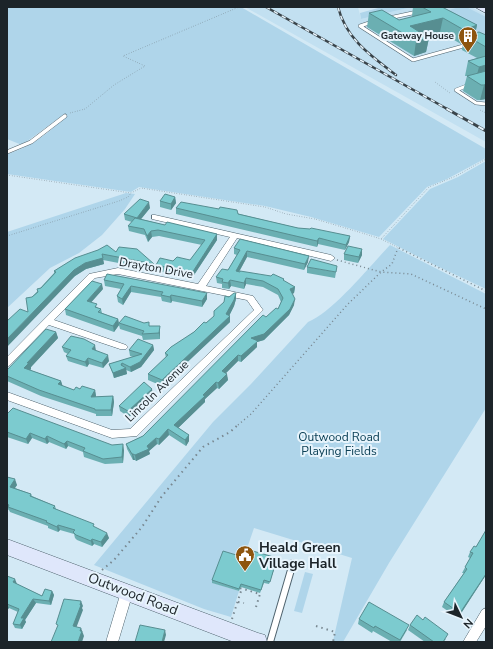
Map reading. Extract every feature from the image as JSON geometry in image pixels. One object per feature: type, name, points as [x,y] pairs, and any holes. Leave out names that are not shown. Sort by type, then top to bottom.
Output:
[{"type":"street","points":[[479,7],[486,11]]},
{"type":"street","points":[[155,217],[331,258]]},
{"type":"street","points":[[200,288],[235,235]]},
{"type":"street","name":"Drayton Drive","points":[[7,363],[92,276],[118,271],[250,298],[259,310]]},
{"type":"street","name":"Lincoln Avenue","points":[[7,396],[112,434],[133,433],[259,310]]},
{"type":"street","points":[[47,321],[123,347]]},
{"type":"street","name":"Outwood Road","points":[[7,547],[258,642]]},
{"type":"street","points":[[112,642],[127,592]]},
{"type":"street","points":[[469,642],[486,614]]},
{"type":"lane","points":[[386,19],[419,11]]},
{"type":"lane","points":[[374,22],[360,26],[413,60],[474,43]]},
{"type":"lane","points":[[472,85],[456,90],[476,103],[486,104]]},
{"type":"lane","points":[[7,152],[31,142],[65,116]]},
{"type":"lane","points":[[270,642],[294,563]]},
{"type":"path","points":[[65,116],[72,112],[84,109],[106,94],[114,85],[145,66],[123,56],[239,7]]},
{"type":"path","points":[[381,239],[429,187],[456,176],[486,159]]},
{"type":"path","points":[[7,175],[131,193]]},
{"type":"path","points":[[7,236],[119,201],[141,188],[265,207],[381,239],[486,291]]},
{"type":"path","points":[[92,578],[114,560],[128,544],[142,527],[162,496],[203,447],[230,432],[268,397],[347,305],[381,272],[392,264],[398,248]]},
{"type":"path","points":[[331,258],[381,272],[411,274],[486,308]]},
{"type":"path","points":[[228,630],[241,588],[260,594],[256,607]]},
{"type":"path","points":[[237,601],[244,603]]},
{"type":"path","points":[[316,626],[335,632],[333,642]]},
{"type":"shaded area","points":[[245,7],[358,7],[361,19],[412,7],[471,7],[486,15],[486,142]]},
{"type":"green space","points":[[7,7],[241,7],[486,149],[486,158],[447,179],[427,187],[379,237],[311,217],[265,206],[139,187],[131,192],[7,174],[7,154],[36,141],[61,121],[56,120],[22,145],[7,139]]},
{"type":"green space","points":[[382,7],[412,7],[361,19],[360,13]]},
{"type":"green space","points":[[459,7],[466,7],[486,17],[486,35],[442,12]]},
{"type":"green space","points":[[486,161],[486,289],[383,239],[430,189],[458,177]]},
{"type":"green space","points":[[126,193],[135,194],[125,209],[102,235],[79,253],[50,268],[7,308],[7,232]]},
{"type":"green space","name":"Outwood Road Playing Fields","points":[[390,245],[486,294],[486,408],[389,563],[343,642],[333,641],[352,558],[254,528],[243,560],[213,583],[239,591],[231,617],[204,609],[94,565],[213,422],[251,384],[308,322],[318,317],[340,299]]},
{"type":"green space","points":[[305,572],[313,574],[302,613],[294,611]]},
{"type":"building","points":[[422,7],[442,7],[477,25],[464,30],[443,18],[410,26],[429,38],[416,41],[369,13],[382,10],[399,20],[431,12]]},
{"type":"building","points":[[479,32],[486,35],[486,47],[465,35]]},
{"type":"building","points":[[486,56],[486,65],[479,67],[468,61]]},
{"type":"building","points":[[486,71],[486,84],[484,85],[481,85],[467,76]]},
{"type":"building","points":[[165,194],[175,197],[171,204],[160,201]]},
{"type":"building","points":[[140,199],[149,202],[137,218],[124,214]]},
{"type":"building","points":[[181,202],[219,209],[220,207],[237,210],[238,214],[298,228],[311,228],[350,236],[346,245],[319,238],[317,241],[176,208]]},
{"type":"building","points":[[135,218],[165,225],[167,222],[217,234],[192,273],[156,265],[160,258],[173,261],[177,257],[190,260],[205,240],[158,230],[151,231],[147,236],[144,229],[128,226]]},
{"type":"building","points":[[240,239],[309,256],[305,264],[247,251],[236,271],[271,276],[273,274],[284,279],[283,280],[295,287],[290,289],[295,299],[290,309],[264,334],[251,338],[258,341],[241,356],[238,355],[222,371],[227,374],[218,383],[216,382],[203,395],[205,396],[174,425],[189,435],[185,440],[168,429],[159,439],[156,438],[147,446],[149,449],[135,455],[132,454],[126,444],[143,436],[263,315],[266,317],[276,308],[278,309],[283,298],[278,289],[263,281],[246,278],[244,283],[230,280],[228,283],[222,282],[223,279],[216,277],[222,269],[228,270],[240,250],[234,248]]},
{"type":"building","points":[[107,245],[116,252],[119,247],[137,249],[154,264],[102,254],[103,258],[85,263],[74,270],[7,339],[7,321],[20,309],[28,312],[26,298],[32,297],[38,292],[37,289],[41,288],[56,272],[54,271],[75,258],[98,250]]},
{"type":"building","points":[[348,246],[362,249],[359,257],[344,254]]},
{"type":"building","points":[[311,259],[337,266],[336,272],[307,267]]},
{"type":"building","points":[[107,274],[207,293],[202,301],[171,295],[170,297],[161,295],[163,292],[131,286],[122,299],[117,296],[124,284],[104,280]]},
{"type":"building","points":[[92,281],[102,284],[87,301],[97,304],[95,307],[101,309],[98,312],[118,319],[113,326],[65,309]]},
{"type":"building","points":[[236,293],[234,300],[226,314],[230,316],[162,380],[148,374],[168,355],[165,353],[171,347],[194,332],[204,322],[206,323],[214,316],[214,311],[224,302],[225,296],[229,297]]},
{"type":"building","points":[[125,316],[144,323],[149,322],[149,326],[160,326],[159,333],[142,334],[144,331],[119,323]]},
{"type":"building","points":[[46,329],[56,332],[24,368],[61,381],[58,384],[74,390],[76,387],[80,389],[82,386],[95,390],[91,397],[113,396],[111,410],[95,410],[39,390],[7,376],[7,370]]},
{"type":"building","points":[[71,336],[84,339],[95,345],[92,349],[108,355],[102,363],[88,358],[85,362],[66,356],[71,350],[62,347]]},
{"type":"building","points":[[138,339],[153,345],[140,362],[130,367],[122,363],[121,365],[126,368],[113,373],[109,364],[142,354],[129,350]]},
{"type":"building","points":[[144,382],[152,389],[128,411],[119,406]]},
{"type":"building","points":[[13,408],[112,445],[123,444],[122,457],[103,459],[83,451],[85,448],[67,441],[64,444],[47,436],[45,439],[30,433],[26,439],[7,432],[7,414]]},
{"type":"building","points":[[7,477],[15,479],[10,487],[31,494],[30,496],[55,506],[53,508],[94,524],[93,526],[107,533],[101,542],[92,539],[91,541],[76,535],[73,532],[75,530],[58,525],[57,527],[46,522],[47,521],[8,507]]},
{"type":"building","points":[[486,530],[486,574],[460,613],[444,602],[467,569],[465,567],[473,553],[470,552],[474,546],[476,547]]},
{"type":"building","name":"Heald Green Village Hall","points":[[246,549],[277,558],[270,582],[264,580],[261,590],[241,584],[239,589],[212,580],[223,551],[243,557]]},
{"type":"building","points":[[7,576],[15,579],[13,582],[42,596],[45,589],[52,591],[49,601],[33,599],[21,618],[24,618],[20,625],[13,624],[19,609],[7,604]]},
{"type":"building","points":[[64,599],[81,601],[81,605],[73,626],[81,628],[80,631],[82,631],[78,642],[51,642],[58,625],[56,624]]},
{"type":"building","points":[[369,602],[409,625],[400,640],[359,619]]},
{"type":"building","points":[[417,615],[423,620],[425,617],[448,634],[443,642],[434,642],[410,625]]},
{"type":"building","points":[[140,625],[165,630],[162,642],[135,642]]},
{"type":"railway","points":[[266,7],[449,110]]},
{"type":"railway","points":[[338,7],[353,38],[369,54],[396,75]]},
{"type":"railway","points":[[447,109],[486,131]]},
{"type":"place","name":"Gateway House","points":[[468,53]]},
{"type":"place","name":"Heald Green Village Hall","points":[[245,572]]}]
